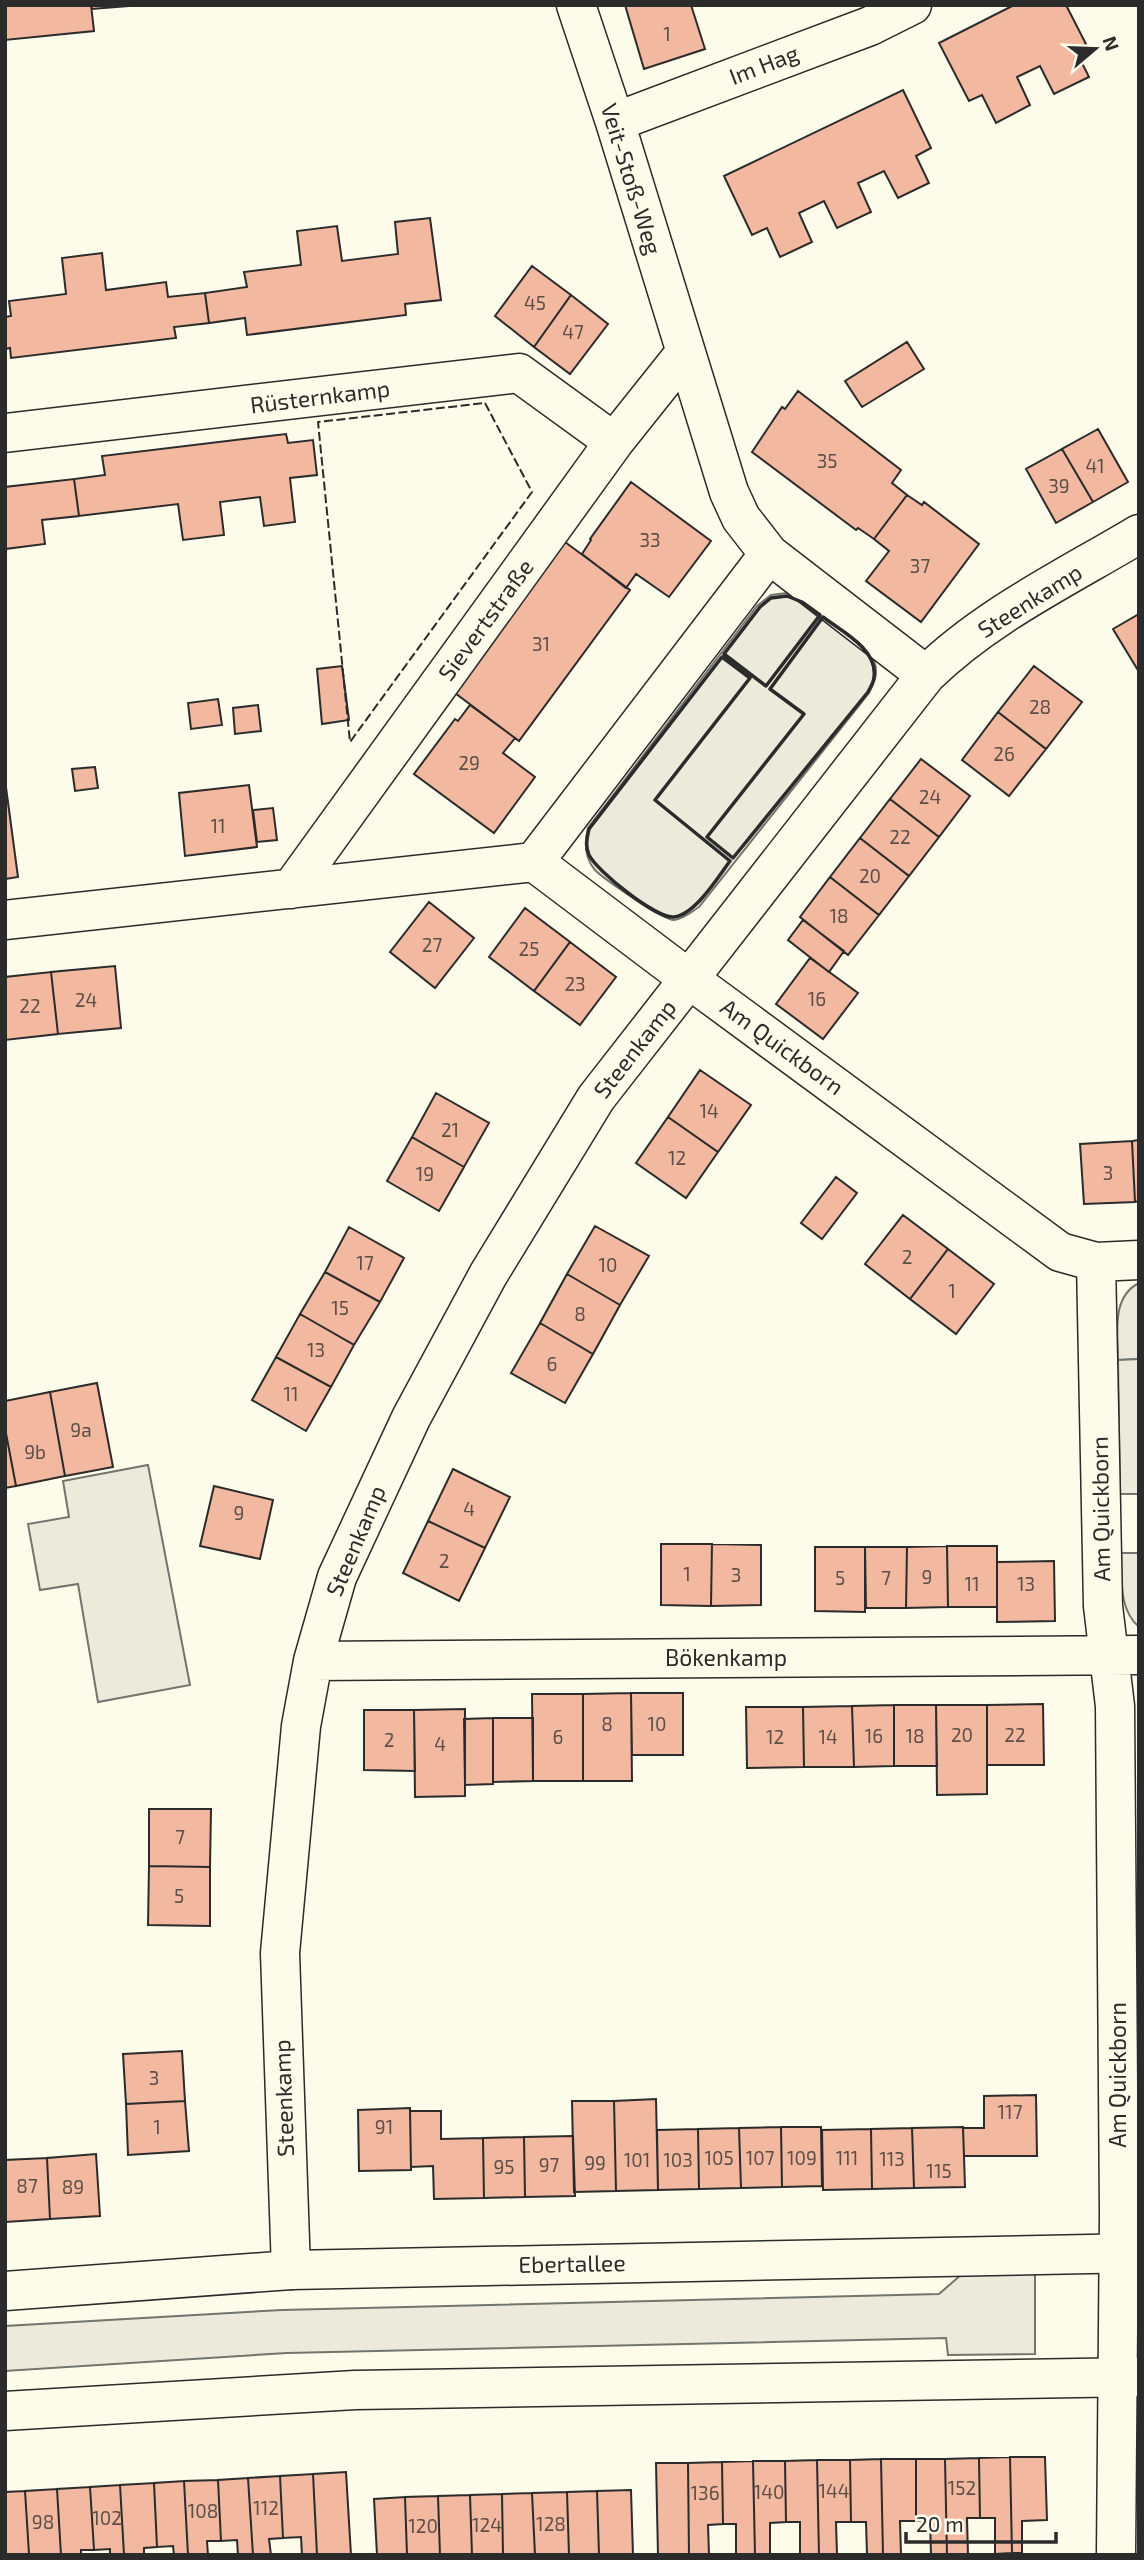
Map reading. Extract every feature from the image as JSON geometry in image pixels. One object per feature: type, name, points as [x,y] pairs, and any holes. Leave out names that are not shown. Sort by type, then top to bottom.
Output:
[{"type":"street","name":"Veit-Stoß-Weg","points":[[576,5],[615,122],[685,353]]},
{"type":"street","name":"Im Hag","points":[[615,122],[870,26],[912,5]]},
{"type":"street","name":"Sievertstraße","points":[[291,889],[614,442],[685,353]]},
{"type":"street","points":[[685,353],[729,492],[741,518],[769,554],[926,676]]},
{"type":"street","name":"Rüsternkamp","points":[[5,433],[519,373],[614,442]]},
{"type":"street","name":"Steenkamp","points":[[291,2270],[280,1953],[301,1726],[313,1661],[337,1577],[411,1418],[488,1275],[596,1098],[926,676],[946,656],[1023,602],[1139,534]]},
{"type":"street","points":[[5,920],[534,862],[769,554]]},
{"type":"street","name":"Steenkamp","points":[[534,862],[689,979]]},
{"type":"street","name":"Am Quickborn","points":[[689,979],[1060,1252],[1096,1262],[1103,1606],[1124,1656],[1115,1706],[1128,2253],[1127,2377],[1116,2555]]},
{"type":"street","points":[[1096,1262],[1139,1260]]},
{"type":"street","name":"Bökenkamp","points":[[313,1661],[1124,1656]]},
{"type":"street","name":"Ebertallee","points":[[5,2291],[291,2270],[1128,2253]]},
{"type":"street","points":[[5,2411],[355,2390],[1127,2377]]},
{"type":"shaded area","points":[[787,593],[821,613],[869,653],[876,670],[874,682],[869,693],[699,907],[681,918],[668,918],[595,870],[586,850],[588,828],[757,606],[771,595]]},
{"type":"shaded area","points":[[1139,1283],[1139,1359],[1118,1360],[1117,1327],[1120,1306],[1130,1289]]},
{"type":"shaded area","points":[[1139,1359],[1139,1494],[1120,1494],[1118,1360]]},
{"type":"shaded area","points":[[148,1465],[190,1685],[98,1702],[78,1584],[40,1590],[28,1524],[69,1517],[63,1481]]},
{"type":"shaded area","points":[[1121,1553],[1139,1553],[1139,1627],[1132,1620],[1124,1602]]},
{"type":"shaded area","points":[[962,2274],[1035,2274],[1035,2354],[948,2355],[946,2338],[287,2353],[5,2371],[5,2326],[282,2310],[939,2294]]},
{"type":"building","points":[[5,5],[91,5],[94,31],[5,40]]},
{"type":"building","points":[[91,5],[128,5],[128,6],[92,9]]},
{"type":"building","points":[[625,5],[691,5],[705,49],[644,69]]},
{"type":"building","points":[[1014,5],[1066,5],[1086,44],[1075,49],[1089,77],[1054,94],[1040,66],[1017,77],[1030,105],[996,123],[982,95],[969,101],[939,43]]},
{"type":"building","points":[[903,90],[931,148],[916,156],[929,183],[898,198],[884,171],[858,183],[871,212],[837,228],[824,201],[799,213],[812,242],[780,257],[767,228],[752,235],[724,176]]},
{"type":"building","points":[[430,218],[441,300],[405,304],[406,315],[247,335],[245,318],[209,323],[205,293],[247,287],[244,272],[301,265],[297,231],[337,226],[342,261],[398,254],[395,222]]},
{"type":"building","points":[[102,253],[106,290],[166,282],[168,297],[205,293],[209,323],[174,327],[176,338],[11,358],[10,348],[5,349],[5,317],[11,316],[9,301],[66,294],[62,258]]},
{"type":"building","points":[[532,266],[571,295],[534,347],[495,316]]},
{"type":"building","points":[[571,295],[608,324],[570,374],[534,347]]},
{"type":"building","points":[[907,342],[924,369],[862,407],[845,381]]},
{"type":"building","points":[[798,391],[901,470],[892,483],[907,495],[874,539],[858,528],[856,530],[752,452],[782,407],[785,409]]},
{"type":"building","points":[[1098,429],[1128,482],[1093,502],[1062,449]]},
{"type":"building","points":[[286,434],[288,443],[313,440],[317,475],[290,478],[295,522],[264,526],[260,497],[220,502],[224,535],[183,540],[178,504],[79,516],[74,479],[105,475],[102,456]]},
{"type":"building","points":[[1062,449],[1093,502],[1056,523],[1026,469]]},
{"type":"building","points":[[74,479],[79,516],[42,520],[45,544],[5,549],[5,487]]},
{"type":"building","points":[[631,482],[711,541],[669,597],[636,574],[626,588],[582,554]]},
{"type":"building","points":[[907,495],[922,505],[924,502],[979,544],[921,622],[866,581],[889,551],[874,539]]},
{"type":"building","points":[[565,542],[630,590],[519,741],[455,693]]},
{"type":"building","points":[[1139,614],[1139,672],[1113,629]]},
{"type":"building","points":[[342,666],[349,720],[322,724],[317,669]]},
{"type":"building","points":[[1034,666],[1082,702],[1046,749],[998,712]]},
{"type":"building","points":[[218,699],[222,725],[191,729],[188,703]]},
{"type":"building","points":[[258,705],[261,731],[235,734],[233,708]]},
{"type":"building","points":[[470,705],[515,738],[503,753],[535,777],[494,833],[414,774],[455,719],[458,721]]},
{"type":"building","points":[[998,712],[1046,749],[1009,796],[962,760]]},
{"type":"building","points":[[921,759],[970,796],[939,837],[890,799]]},
{"type":"building","points":[[95,767],[98,788],[75,791],[72,769]]},
{"type":"building","points":[[5,780],[18,877],[5,879]]},
{"type":"building","points":[[249,785],[257,847],[185,856],[179,793]]},
{"type":"building","points":[[890,799],[939,837],[909,876],[860,838]]},
{"type":"building","points":[[273,808],[277,840],[257,842],[253,810]]},
{"type":"building","points":[[860,838],[909,876],[879,915],[830,877]]},
{"type":"building","points":[[830,877],[879,915],[848,955],[800,917]]},
{"type":"building","points":[[429,902],[474,938],[435,988],[390,952]]},
{"type":"building","points":[[525,908],[570,942],[534,991],[489,957]]},
{"type":"building","points":[[803,920],[844,951],[829,972],[788,940]]},
{"type":"building","points":[[570,942],[616,977],[580,1025],[534,991]]},
{"type":"building","points":[[810,958],[858,993],[823,1039],[776,1004]]},
{"type":"building","points":[[115,966],[121,1028],[58,1034],[51,972]]},
{"type":"building","points":[[51,972],[58,1034],[5,1040],[5,977]]},
{"type":"building","points":[[700,1070],[751,1105],[718,1152],[668,1117]]},
{"type":"building","points":[[436,1093],[489,1123],[464,1167],[412,1137]]},
{"type":"building","points":[[668,1117],[718,1152],[686,1198],[636,1163]]},
{"type":"building","points":[[412,1137],[464,1167],[439,1211],[387,1181]]},
{"type":"building","points":[[1139,1140],[1139,1201],[1135,1202],[1132,1141]]},
{"type":"building","points":[[1132,1141],[1135,1202],[1084,1204],[1080,1144]]},
{"type":"building","points":[[836,1177],[857,1193],[822,1239],[801,1223]]},
{"type":"building","points":[[903,1215],[948,1249],[910,1299],[865,1264]]},
{"type":"building","points":[[595,1226],[649,1256],[620,1305],[567,1274]]},
{"type":"building","points":[[349,1227],[404,1258],[380,1302],[325,1272]]},
{"type":"building","points":[[948,1249],[994,1284],[956,1334],[910,1299]]},
{"type":"building","points":[[325,1272],[380,1302],[354,1345],[300,1314]]},
{"type":"building","points":[[567,1274],[620,1305],[593,1354],[540,1323]]},
{"type":"building","points":[[300,1314],[354,1345],[331,1387],[276,1357]]},
{"type":"building","points":[[540,1323],[593,1354],[565,1403],[511,1373]]},
{"type":"building","points":[[276,1357],[331,1387],[306,1431],[252,1400]]},
{"type":"building","points":[[97,1383],[113,1467],[65,1476],[50,1392]]},
{"type":"building","points":[[50,1392],[65,1476],[16,1486],[5,1428],[5,1401]]},
{"type":"building","points":[[5,1428],[16,1486],[5,1488]]},
{"type":"building","points":[[453,1469],[510,1497],[485,1548],[428,1521]]},
{"type":"building","points":[[214,1486],[273,1500],[260,1559],[200,1546]]},
{"type":"building","points":[[428,1521],[485,1548],[459,1601],[403,1573]]},
{"type":"building","points":[[661,1544],[712,1544],[711,1606],[661,1605]]},
{"type":"building","points":[[712,1544],[761,1545],[761,1605],[711,1606]]},
{"type":"building","points":[[947,1546],[997,1546],[997,1607],[948,1607]]},
{"type":"building","points":[[947,1546],[948,1607],[906,1608],[907,1547]]},
{"type":"building","points":[[815,1547],[865,1547],[865,1612],[815,1611]]},
{"type":"building","points":[[865,1547],[907,1547],[906,1608],[866,1608]]},
{"type":"building","points":[[1054,1561],[1055,1621],[997,1622],[997,1562]]},
{"type":"building","points":[[631,1693],[683,1693],[683,1755],[632,1755]]},
{"type":"building","points":[[631,1693],[632,1781],[583,1781],[583,1694]]},
{"type":"building","points":[[532,1694],[583,1694],[583,1781],[533,1781]]},
{"type":"building","points":[[1043,1704],[1044,1765],[987,1765],[987,1705]]},
{"type":"building","points":[[894,1705],[936,1705],[937,1766],[894,1766]]},
{"type":"building","points":[[894,1705],[894,1766],[854,1767],[852,1706]]},
{"type":"building","points":[[936,1705],[987,1705],[987,1794],[937,1795]]},
{"type":"building","points":[[852,1706],[854,1767],[804,1767],[803,1707]]},
{"type":"building","points":[[746,1707],[803,1707],[804,1767],[747,1768]]},
{"type":"building","points":[[465,1709],[465,1796],[415,1797],[414,1710]]},
{"type":"building","points":[[364,1710],[414,1710],[415,1771],[364,1770]]},
{"type":"building","points":[[493,1718],[493,1784],[465,1785],[464,1719]]},
{"type":"building","points":[[493,1718],[533,1718],[533,1781],[493,1782]]},
{"type":"building","points":[[149,1809],[211,1809],[210,1867],[149,1866]]},
{"type":"building","points":[[149,1866],[210,1867],[210,1926],[148,1925]]},
{"type":"building","points":[[182,2051],[185,2101],[126,2104],[123,2054]]},
{"type":"building","points":[[1036,2095],[1037,2156],[964,2156],[963,2128],[984,2128],[984,2096]]},
{"type":"building","points":[[656,2099],[658,2190],[616,2191],[614,2101]]},
{"type":"building","points":[[185,2101],[189,2151],[128,2155],[126,2104]]},
{"type":"building","points":[[572,2101],[614,2101],[616,2191],[574,2192]]},
{"type":"building","points":[[410,2108],[411,2170],[359,2171],[358,2110]]},
{"type":"building","points":[[410,2111],[441,2111],[441,2139],[483,2138],[484,2198],[434,2199],[433,2166],[411,2167]]},
{"type":"building","points":[[781,2127],[782,2187],[741,2188],[739,2128]]},
{"type":"building","points":[[781,2127],[821,2127],[822,2186],[782,2187]]},
{"type":"building","points":[[963,2127],[965,2187],[914,2188],[912,2128]]},
{"type":"building","points":[[739,2128],[741,2188],[699,2189],[698,2129]]},
{"type":"building","points":[[912,2128],[914,2188],[872,2189],[871,2129]]},
{"type":"building","points":[[698,2129],[699,2189],[658,2190],[657,2130]]},
{"type":"building","points":[[871,2129],[872,2189],[823,2190],[822,2130]]},
{"type":"building","points":[[573,2136],[575,2196],[525,2197],[524,2137]]},
{"type":"building","points":[[524,2137],[525,2197],[484,2198],[483,2138]]},
{"type":"building","points":[[96,2154],[100,2216],[50,2219],[47,2158]]},
{"type":"building","points":[[47,2158],[50,2219],[6,2222],[5,2160]]},
{"type":"building","points":[[1010,2457],[1012,2553],[995,2554],[995,2518],[980,2518],[979,2458]]},
{"type":"building","points":[[1010,2457],[1045,2457],[1047,2520],[1022,2521],[1022,2553],[1012,2553]]},
{"type":"building","points":[[979,2458],[980,2518],[967,2518],[968,2555],[947,2555],[945,2459]]},
{"type":"building","points":[[881,2459],[916,2459],[916,2521],[900,2521],[901,2555],[883,2555]]},
{"type":"building","points":[[881,2459],[883,2555],[867,2555],[866,2522],[851,2522],[850,2460]]},
{"type":"building","points":[[916,2459],[945,2459],[947,2555],[931,2555],[930,2520],[916,2521]]},
{"type":"building","points":[[817,2460],[819,2555],[800,2555],[800,2522],[786,2522],[785,2461]]},
{"type":"building","points":[[817,2460],[850,2460],[851,2522],[836,2522],[837,2555],[819,2555]]},
{"type":"building","points":[[753,2461],[755,2555],[736,2555],[736,2524],[723,2524],[722,2462]]},
{"type":"building","points":[[753,2461],[785,2461],[786,2522],[770,2523],[770,2555],[755,2555]]},
{"type":"building","points":[[722,2462],[723,2524],[708,2525],[709,2555],[689,2555],[688,2463]]},
{"type":"building","points":[[656,2463],[688,2463],[689,2555],[658,2555]]},
{"type":"building","points":[[346,2472],[351,2555],[317,2555],[313,2474]]},
{"type":"building","points":[[313,2474],[317,2555],[302,2555],[301,2537],[283,2538],[280,2476]]},
{"type":"building","points":[[280,2476],[283,2538],[269,2539],[271,2555],[253,2555],[248,2478]]},
{"type":"building","points":[[248,2478],[253,2555],[238,2555],[237,2540],[221,2541],[218,2480]]},
{"type":"building","points":[[218,2480],[221,2541],[207,2541],[208,2555],[188,2555],[184,2481]]},
{"type":"building","points":[[184,2481],[188,2555],[174,2555],[173,2546],[157,2547],[154,2483]]},
{"type":"building","points":[[154,2483],[157,2547],[144,2548],[144,2555],[124,2555],[120,2485]]},
{"type":"building","points":[[120,2485],[124,2555],[110,2555],[110,2549],[94,2550],[90,2487]]},
{"type":"building","points":[[90,2487],[94,2550],[81,2550],[81,2555],[61,2555],[57,2489]]},
{"type":"building","points":[[57,2489],[61,2555],[29,2554],[25,2491]]},
{"type":"building","points":[[631,2490],[633,2555],[599,2555],[597,2491]]},
{"type":"building","points":[[25,2491],[29,2554],[5,2555],[5,2492]]},
{"type":"building","points":[[597,2491],[599,2555],[569,2555],[567,2492]]},
{"type":"building","points":[[567,2492],[569,2554],[535,2555],[532,2493]]},
{"type":"building","points":[[532,2493],[535,2555],[503,2555],[502,2494]]},
{"type":"building","points":[[502,2494],[503,2555],[472,2555],[470,2495]]},
{"type":"building","points":[[470,2495],[472,2555],[440,2555],[438,2496]]},
{"type":"building","points":[[438,2496],[440,2555],[407,2555],[405,2497]]},
{"type":"building","points":[[405,2497],[407,2555],[377,2555],[374,2499]]},
{"type":"fence","points":[[485,403],[532,492],[350,742],[318,422],[485,403]]},
{"type":"wall","points":[[787,596],[802,602],[820,615],[766,686],[724,654],[760,607],[771,598],[787,596]]},
{"type":"wall","points":[[823,617],[864,649],[874,667],[873,683],[733,858],[707,837],[804,714],[770,689],[823,617]]},
{"type":"wall","points":[[722,657],[750,678],[655,800],[730,861],[690,910],[682,915],[666,916],[628,893],[603,872],[589,855],[588,832],[722,657]]}]
